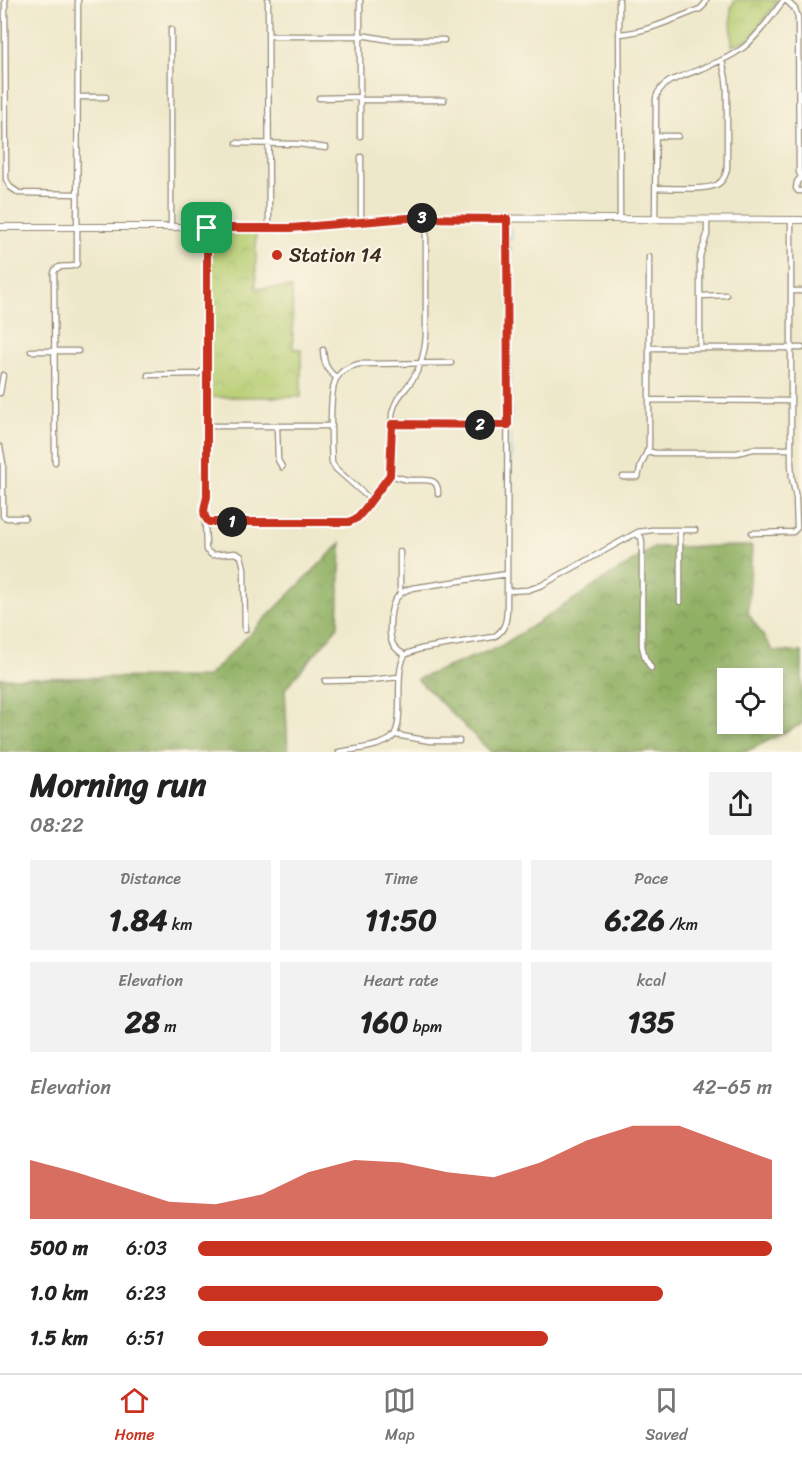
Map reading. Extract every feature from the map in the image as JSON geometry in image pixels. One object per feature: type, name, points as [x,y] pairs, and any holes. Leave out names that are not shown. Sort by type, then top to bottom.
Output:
[{"type":"main road","points":[[0,227],[269,228],[426,218],[802,220]]},
{"type":"street","points":[[5,0],[6,179],[10,187],[19,193],[77,194]]},
{"type":"street","points":[[55,462],[54,273],[57,267],[73,267],[77,264],[78,0]]},
{"type":"street","points":[[268,0],[269,228]]},
{"type":"street","points":[[360,0],[360,136]]},
{"type":"street","points":[[619,0],[620,220]]},
{"type":"street","points":[[619,34],[635,33],[658,26],[699,9],[706,0]]},
{"type":"street","points":[[656,220],[656,98],[661,87],[740,50],[785,0],[795,9],[798,18],[801,131],[799,172],[802,178],[797,182],[796,188],[802,191]]},
{"type":"street","points":[[171,29],[171,227]]},
{"type":"street","points":[[268,36],[360,36],[390,40],[444,40]]},
{"type":"street","points":[[656,188],[709,187],[722,180],[727,168],[727,90],[722,60]]},
{"type":"street","points":[[78,97],[106,97]]},
{"type":"street","points":[[319,98],[444,100]]},
{"type":"street","points":[[656,136],[678,136]]},
{"type":"street","points":[[237,143],[299,144],[326,148]]},
{"type":"street","points":[[361,157],[361,221]]},
{"type":"street","points":[[204,517],[212,523],[344,523],[357,518],[372,500],[390,475],[392,414],[396,401],[413,378],[424,354],[426,218]]},
{"type":"street","points":[[339,752],[389,741],[396,735],[399,721],[399,677],[405,655],[420,649],[498,635],[503,630],[506,621],[507,219]]},
{"type":"street","points":[[700,348],[700,256],[706,241],[707,220]]},
{"type":"street","points":[[752,532],[793,532],[796,529],[796,498],[792,478],[791,449],[791,220]]},
{"type":"street","points":[[207,228],[207,497],[204,509],[206,550],[212,555],[235,553],[241,556],[244,568],[244,630]]},
{"type":"street","points":[[623,477],[639,477],[649,441],[649,257]]},
{"type":"street","points":[[791,291],[802,291]]},
{"type":"street","points":[[700,296],[726,295]]},
{"type":"street","points":[[649,348],[802,348]]},
{"type":"street","points":[[324,350],[326,366],[337,378]]},
{"type":"street","points":[[30,351],[78,351]]},
{"type":"street","points":[[372,500],[334,467],[332,394],[337,378],[344,370],[355,364],[451,363]]},
{"type":"street","points":[[148,375],[198,374],[207,368]]},
{"type":"street","points":[[0,393],[3,375]]},
{"type":"street","points":[[649,400],[791,401]]},
{"type":"street","points":[[392,424],[508,425]]},
{"type":"street","points":[[207,426],[332,426]]},
{"type":"street","points":[[277,427],[278,459],[282,466]]},
{"type":"street","points":[[0,447],[3,463],[3,516],[25,519]]},
{"type":"street","points":[[647,451],[655,453],[736,453],[753,449],[791,449]]},
{"type":"street","points":[[390,475],[407,480],[434,481],[438,486],[438,494]]},
{"type":"street","points":[[507,591],[528,590],[542,585],[635,534],[652,530],[695,530]]},
{"type":"street","points":[[680,530],[680,603]]},
{"type":"street","points":[[635,534],[642,542],[642,646],[651,668]]},
{"type":"street","points":[[400,552],[399,594],[391,612],[390,636],[395,648],[405,655]]},
{"type":"street","points":[[399,594],[412,588],[507,574]]},
{"type":"street","points":[[325,681],[362,681],[399,677]]},
{"type":"street","points":[[396,735],[430,741],[459,741]]},
{"type":"green space","points":[[735,0],[778,0],[750,39],[732,46],[731,8]]},
{"type":"green space","points":[[210,231],[256,231],[256,288],[292,288],[293,349],[301,349],[301,397],[209,397]]},
{"type":"green space","points":[[341,543],[338,627],[285,689],[288,752],[0,752],[0,678],[207,677]]},
{"type":"green space","points":[[752,546],[748,613],[773,651],[802,652],[802,724],[783,733],[783,668],[717,668],[717,734],[782,734],[745,752],[491,752],[417,679],[501,646],[655,547]]},
{"type":"waterway","points":[[511,229],[511,240]]},
{"type":"waterway","points":[[510,252],[511,247]]},
{"type":"waterway","points":[[510,260],[510,310]]},
{"type":"waterway","points":[[510,318],[510,348]]},
{"type":"waterway","points":[[510,356],[510,382]]},
{"type":"waterway","points":[[511,389],[511,401]]},
{"type":"waterway","points":[[510,422],[511,408]]},
{"type":"waterway","points":[[511,436],[511,472]]},
{"type":"waterway","points":[[511,476],[511,493]]},
{"type":"waterway","points":[[511,499],[511,522]]},
{"type":"place","name":"Station 14","points":[[277,255]]},
{"type":"route","points":[[408,218],[507,219],[508,425],[392,424],[390,475],[353,521],[344,523],[209,522],[204,517],[207,497],[207,228],[291,228],[408,218]]}]
